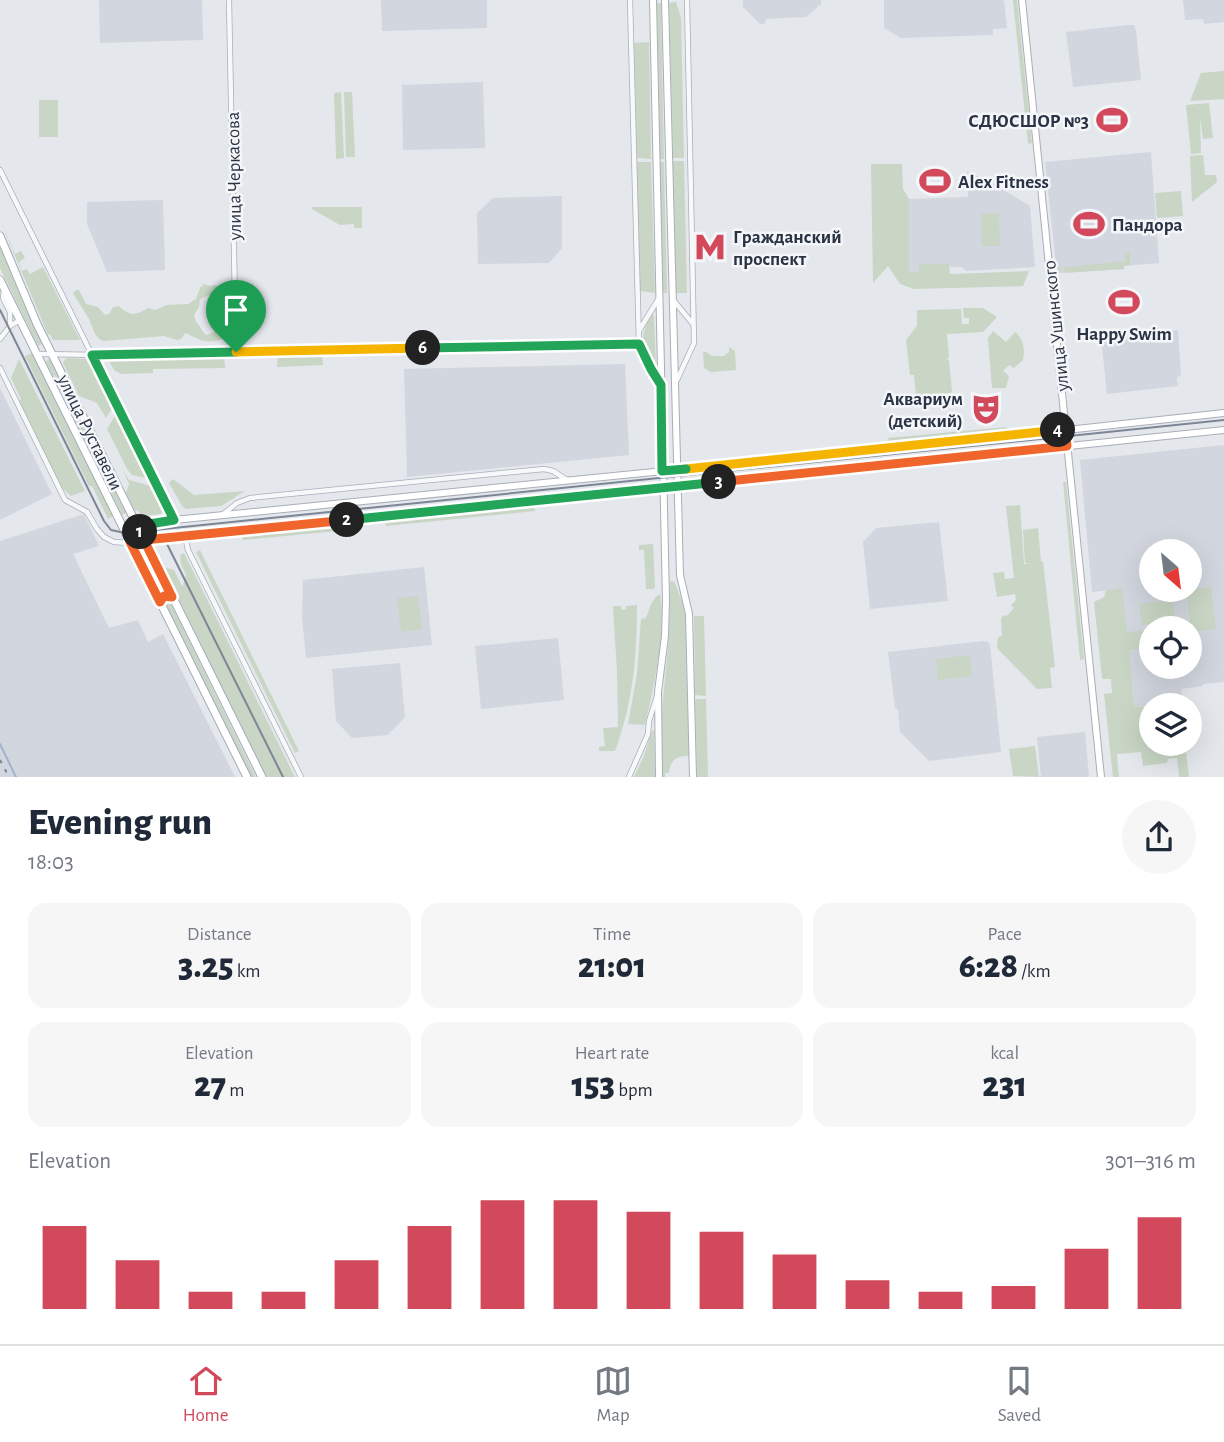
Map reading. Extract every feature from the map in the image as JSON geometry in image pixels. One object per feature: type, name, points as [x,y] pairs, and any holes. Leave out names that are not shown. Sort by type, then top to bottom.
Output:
[{"type":"main road","points":[[653,0],[665,576],[665,636],[658,692],[659,777]]},
{"type":"main road","points":[[665,0],[680,575],[689,614],[693,777]]},
{"type":"main road","name":"улица Ушинского","points":[[1022,0],[1101,777]]},
{"type":"main road","name":"улица Руставели","points":[[0,236],[52,354],[262,777]]},
{"type":"main road","name":"улица Руставели","points":[[0,281],[247,777]]},
{"type":"main road","points":[[130,542],[137,526],[174,520],[1224,413]]},
{"type":"main road","points":[[130,542],[1224,430]]},
{"type":"main road","points":[[665,576],[672,579],[680,575]]},
{"type":"main road","points":[[160,602],[164,596],[172,597]]},
{"type":"street","name":"улица Черкасова","points":[[229,0],[236,352]]},
{"type":"street","points":[[630,0],[639,344],[661,385]]},
{"type":"street","points":[[676,383],[694,343],[687,0]]},
{"type":"street","name":"улица Руставели","points":[[0,170],[174,520]]},
{"type":"street","points":[[4,289],[3,298],[10,312],[10,326]]},
{"type":"street","points":[[639,332],[660,298]]},
{"type":"street","points":[[672,299],[694,325]]},
{"type":"street","points":[[0,339],[10,326],[20,320]]},
{"type":"street","points":[[37,355],[639,344]]},
{"type":"street","name":"улица Руставели","points":[[0,368],[65,500],[87,512],[97,529],[108,540],[130,542]]},
{"type":"street","points":[[222,515],[243,500],[263,496],[544,469],[553,471],[568,481]]},
{"type":"street","points":[[185,537],[188,550],[300,777]]},
{"type":"street","points":[[648,734],[658,692]]},
{"type":"street","points":[[629,777],[648,734],[654,727],[658,730]]},
{"type":"shaded area","points":[[99,0],[202,0],[203,40],[100,43]]},
{"type":"shaded area","points":[[381,0],[487,0],[487,28],[382,31]]},
{"type":"shaded area","points":[[743,0],[821,0],[821,4],[806,17],[766,19],[764,24],[760,24],[743,7]]},
{"type":"shaded area","points":[[884,0],[1004,0],[1007,28],[993,29],[993,35],[901,38],[884,28]]},
{"type":"shaded area","points":[[1183,0],[1224,0],[1224,22],[1204,24],[1203,19],[1185,20]]},
{"type":"shaded area","points":[[1134,25],[1141,80],[1073,87],[1066,32]]},
{"type":"shaded area","points":[[483,82],[485,148],[403,150],[402,85]]},
{"type":"shaded area","points":[[1151,152],[1159,263],[1124,266],[1124,269],[1057,273],[1045,162]]},
{"type":"shaded area","points":[[967,171],[1030,206],[1035,267],[966,271],[962,267],[950,267],[949,264],[919,265],[920,272],[909,272],[909,199],[968,197]]},
{"type":"shaded area","points":[[562,196],[562,248],[549,263],[478,264],[477,213],[493,198]]},
{"type":"shaded area","points":[[163,200],[165,270],[107,272],[87,224],[87,202]]},
{"type":"shaded area","points":[[1178,330],[1181,376],[1177,377],[1178,386],[1107,394],[1101,337]]},
{"type":"shaded area","points":[[625,364],[629,455],[407,477],[404,369]]},
{"type":"shaded area","points":[[0,388],[52,494],[0,520]]},
{"type":"shaded area","points":[[1224,445],[1224,682],[1181,689],[1182,693],[1139,693],[1139,707],[1134,707],[1122,589],[1092,592],[1080,460]]},
{"type":"shaded area","points":[[84,514],[99,546],[73,554],[109,628],[138,620],[148,642],[163,634],[235,777],[0,777],[0,541]]},
{"type":"shaded area","points":[[939,522],[948,601],[870,609],[863,542],[876,528]]},
{"type":"shaded area","points":[[424,567],[432,645],[306,658],[302,616],[303,580]]},
{"type":"shaded area","points":[[558,638],[564,700],[481,709],[475,646]]},
{"type":"shaded area","points":[[984,641],[990,645],[1001,752],[929,761],[900,732],[888,652]]},
{"type":"shaded area","points":[[400,663],[405,717],[388,735],[352,738],[336,721],[332,669]]},
{"type":"shaded area","points":[[1085,732],[1089,777],[1041,777],[1037,737]]},
{"type":"green space","points":[[1013,0],[1017,0],[1032,143],[1028,144]]},
{"type":"green space","points":[[676,2],[681,18],[684,158],[673,158],[669,3]]},
{"type":"green space","points":[[657,3],[661,3],[664,159],[660,159]]},
{"type":"green space","points":[[649,42],[651,159],[637,158],[634,43]]},
{"type":"green space","points":[[1224,71],[1224,99],[1190,101],[1201,73]]},
{"type":"green space","points":[[341,92],[344,158],[336,159],[334,93]]},
{"type":"green space","points":[[344,92],[352,92],[355,157],[346,157]]},
{"type":"green space","points":[[39,100],[58,100],[58,137],[39,137]]},
{"type":"green space","points":[[1209,103],[1213,138],[1203,139],[1200,118],[1201,153],[1191,154],[1186,105]]},
{"type":"green space","points":[[1203,155],[1205,175],[1216,175],[1217,182],[1192,202],[1190,156]]},
{"type":"green space","points":[[673,161],[684,161],[687,293],[676,293]]},
{"type":"green space","points":[[636,162],[651,162],[655,293],[640,291]]},
{"type":"green space","points":[[660,162],[664,162],[667,293],[663,293]]},
{"type":"green space","points":[[871,164],[902,164],[903,189],[909,199],[909,272],[919,272],[919,264],[949,264],[950,274],[1029,271],[1023,286],[914,289],[900,284],[888,266],[873,283]]},
{"type":"green space","points":[[1181,191],[1183,216],[1157,218],[1155,193]]},
{"type":"green space","points":[[312,207],[362,207],[362,228],[354,228],[354,224],[340,225]]},
{"type":"green space","points":[[999,213],[1000,246],[982,246],[981,214]]},
{"type":"green space","points":[[0,220],[15,254],[21,251],[25,258],[19,264],[22,271],[27,269],[30,274],[43,267],[80,340],[53,340],[50,334],[48,335]]},
{"type":"green space","points":[[0,247],[42,344],[38,346],[0,268]]},
{"type":"green space","points":[[1125,253],[1130,253],[1130,265],[1124,266],[1124,269],[1065,273],[1064,268],[1057,273],[1057,268],[1125,261]]},
{"type":"green space","points":[[204,284],[220,287],[225,285],[227,289],[223,295],[224,300],[220,303],[213,301],[209,295],[200,299],[194,315],[196,322],[207,335],[221,331],[222,339],[216,341],[203,340],[185,333],[177,340],[164,336],[103,341],[95,334],[73,293],[79,290],[86,304],[98,307],[105,315],[109,314],[113,307],[119,306],[133,314],[148,308],[155,310],[167,305],[188,304],[196,299]]},
{"type":"green space","points":[[963,308],[983,308],[997,317],[983,332],[947,334],[949,358],[946,359],[949,360],[952,392],[916,396],[914,375],[910,375],[906,340],[917,326],[917,310],[961,309],[962,324],[969,324],[969,318],[964,318]]},
{"type":"green space","points":[[653,314],[655,369],[643,342],[645,330]]},
{"type":"green space","points":[[993,331],[1006,342],[1015,332],[1023,345],[1023,360],[1014,368],[1009,365],[1003,371],[1009,376],[1006,388],[992,388],[988,338]]},
{"type":"green space","points":[[729,347],[735,351],[736,370],[711,372],[704,368],[703,352],[712,356],[724,356],[729,352]]},
{"type":"green space","points":[[32,353],[113,516],[108,519],[25,356]]},
{"type":"green space","points":[[320,355],[323,365],[277,367],[278,356]]},
{"type":"green space","points":[[224,357],[225,368],[153,369],[153,373],[121,374],[114,370],[108,359]]},
{"type":"green space","points":[[68,358],[88,359],[112,408],[106,418],[97,403],[79,396],[63,363]]},
{"type":"green space","points":[[19,359],[85,491],[71,496],[62,488],[19,401],[21,399],[11,378]]},
{"type":"green space","points":[[51,360],[126,513],[122,515],[46,362]]},
{"type":"green space","points":[[116,414],[146,478],[132,475],[127,469],[107,429]]},
{"type":"green space","points":[[1007,427],[996,433],[889,444],[888,438]]},
{"type":"green space","points":[[123,470],[129,480],[151,486],[163,509],[161,514],[142,516],[135,511],[126,493],[129,484]]},
{"type":"green space","points":[[173,479],[194,495],[245,491],[221,506],[186,509],[169,483]]},
{"type":"green space","points":[[1063,482],[1066,482],[1084,659],[1080,660]]},
{"type":"green space","points":[[534,505],[535,511],[386,526],[385,520]]},
{"type":"green space","points":[[1020,505],[1024,564],[1031,563],[1025,563],[1023,530],[1038,528],[1055,667],[1050,668],[1052,688],[1037,689],[997,648],[998,637],[1002,636],[1001,618],[1014,608],[1011,605],[1016,600],[1015,594],[997,597],[993,573],[1004,572],[1005,579],[1014,578],[1006,506]]},
{"type":"green space","points":[[348,524],[348,530],[243,540],[243,535]]},
{"type":"green space","points":[[653,544],[655,587],[646,589],[644,550],[639,550],[639,545]]},
{"type":"green space","points":[[200,550],[299,751],[295,753],[196,552]]},
{"type":"green space","points":[[184,553],[295,777],[266,777],[163,567],[174,570],[182,586],[186,575],[180,555]]},
{"type":"green space","points":[[674,581],[685,609],[689,756],[674,760],[669,773],[662,777],[661,721],[669,637],[670,582]]},
{"type":"green space","points":[[1211,587],[1216,629],[1202,631],[1202,616],[1189,616],[1187,602],[1202,602],[1202,588]]},
{"type":"green space","points":[[1122,588],[1127,632],[1139,631],[1139,649],[1129,650],[1134,707],[1139,707],[1139,752],[1117,754],[1119,777],[1113,777],[1104,694],[1112,693],[1111,679],[1102,679],[1094,602],[1104,597],[1106,590]]},
{"type":"green space","points":[[660,594],[662,624],[645,725],[628,724],[637,674],[641,619],[646,618],[653,601]]},
{"type":"green space","points":[[418,596],[422,629],[401,632],[397,598]]},
{"type":"green space","points":[[165,599],[169,600],[256,777],[251,777],[164,602]]},
{"type":"green space","points":[[1173,602],[1175,616],[1141,616],[1139,604]]},
{"type":"green space","points":[[637,605],[635,661],[626,715],[615,751],[599,751],[599,747],[605,746],[603,728],[618,727],[613,606],[621,606],[622,610],[626,609],[626,606]]},
{"type":"green space","points":[[694,616],[704,616],[706,696],[695,695]]},
{"type":"green space","points":[[970,655],[972,676],[938,680],[936,659]]},
{"type":"green space","points":[[697,699],[706,699],[708,777],[697,777]]},
{"type":"green space","points":[[654,730],[655,777],[634,777],[652,731]]},
{"type":"green space","points":[[1035,746],[1039,777],[1013,776],[1009,749]]},
{"type":"green space","points":[[1142,756],[1186,756],[1189,777],[1179,777],[1177,758],[1168,759],[1167,763],[1143,766]]},
{"type":"waterway","points":[[0,744],[16,777]]},
{"type":"tram line","points":[[0,310],[104,521],[111,530],[125,533],[1224,420]]},
{"type":"tram line","points":[[150,530],[160,535],[167,544],[283,777]]},
{"type":"railway","points":[[0,760],[9,777]]},
{"type":"place","name":"СДЮСШОР №3","points":[[1112,120]]},
{"type":"place","name":"Alex Fitness","points":[[935,181]]},
{"type":"place","name":"Пандора","points":[[1089,224]]},
{"type":"place","name":"Гражданский проспект","points":[[710,247]]},
{"type":"place","name":"Happy Swim","points":[[1124,302]]},
{"type":"place","name":"Аквариум (детский)","points":[[986,409]]},
{"type":"route","points":[[236,352],[92,355],[174,520],[137,526],[144,540],[130,542],[160,602],[164,596],[172,597],[144,540],[1067,446],[1065,429],[662,471],[661,385],[639,344],[236,352]]}]
